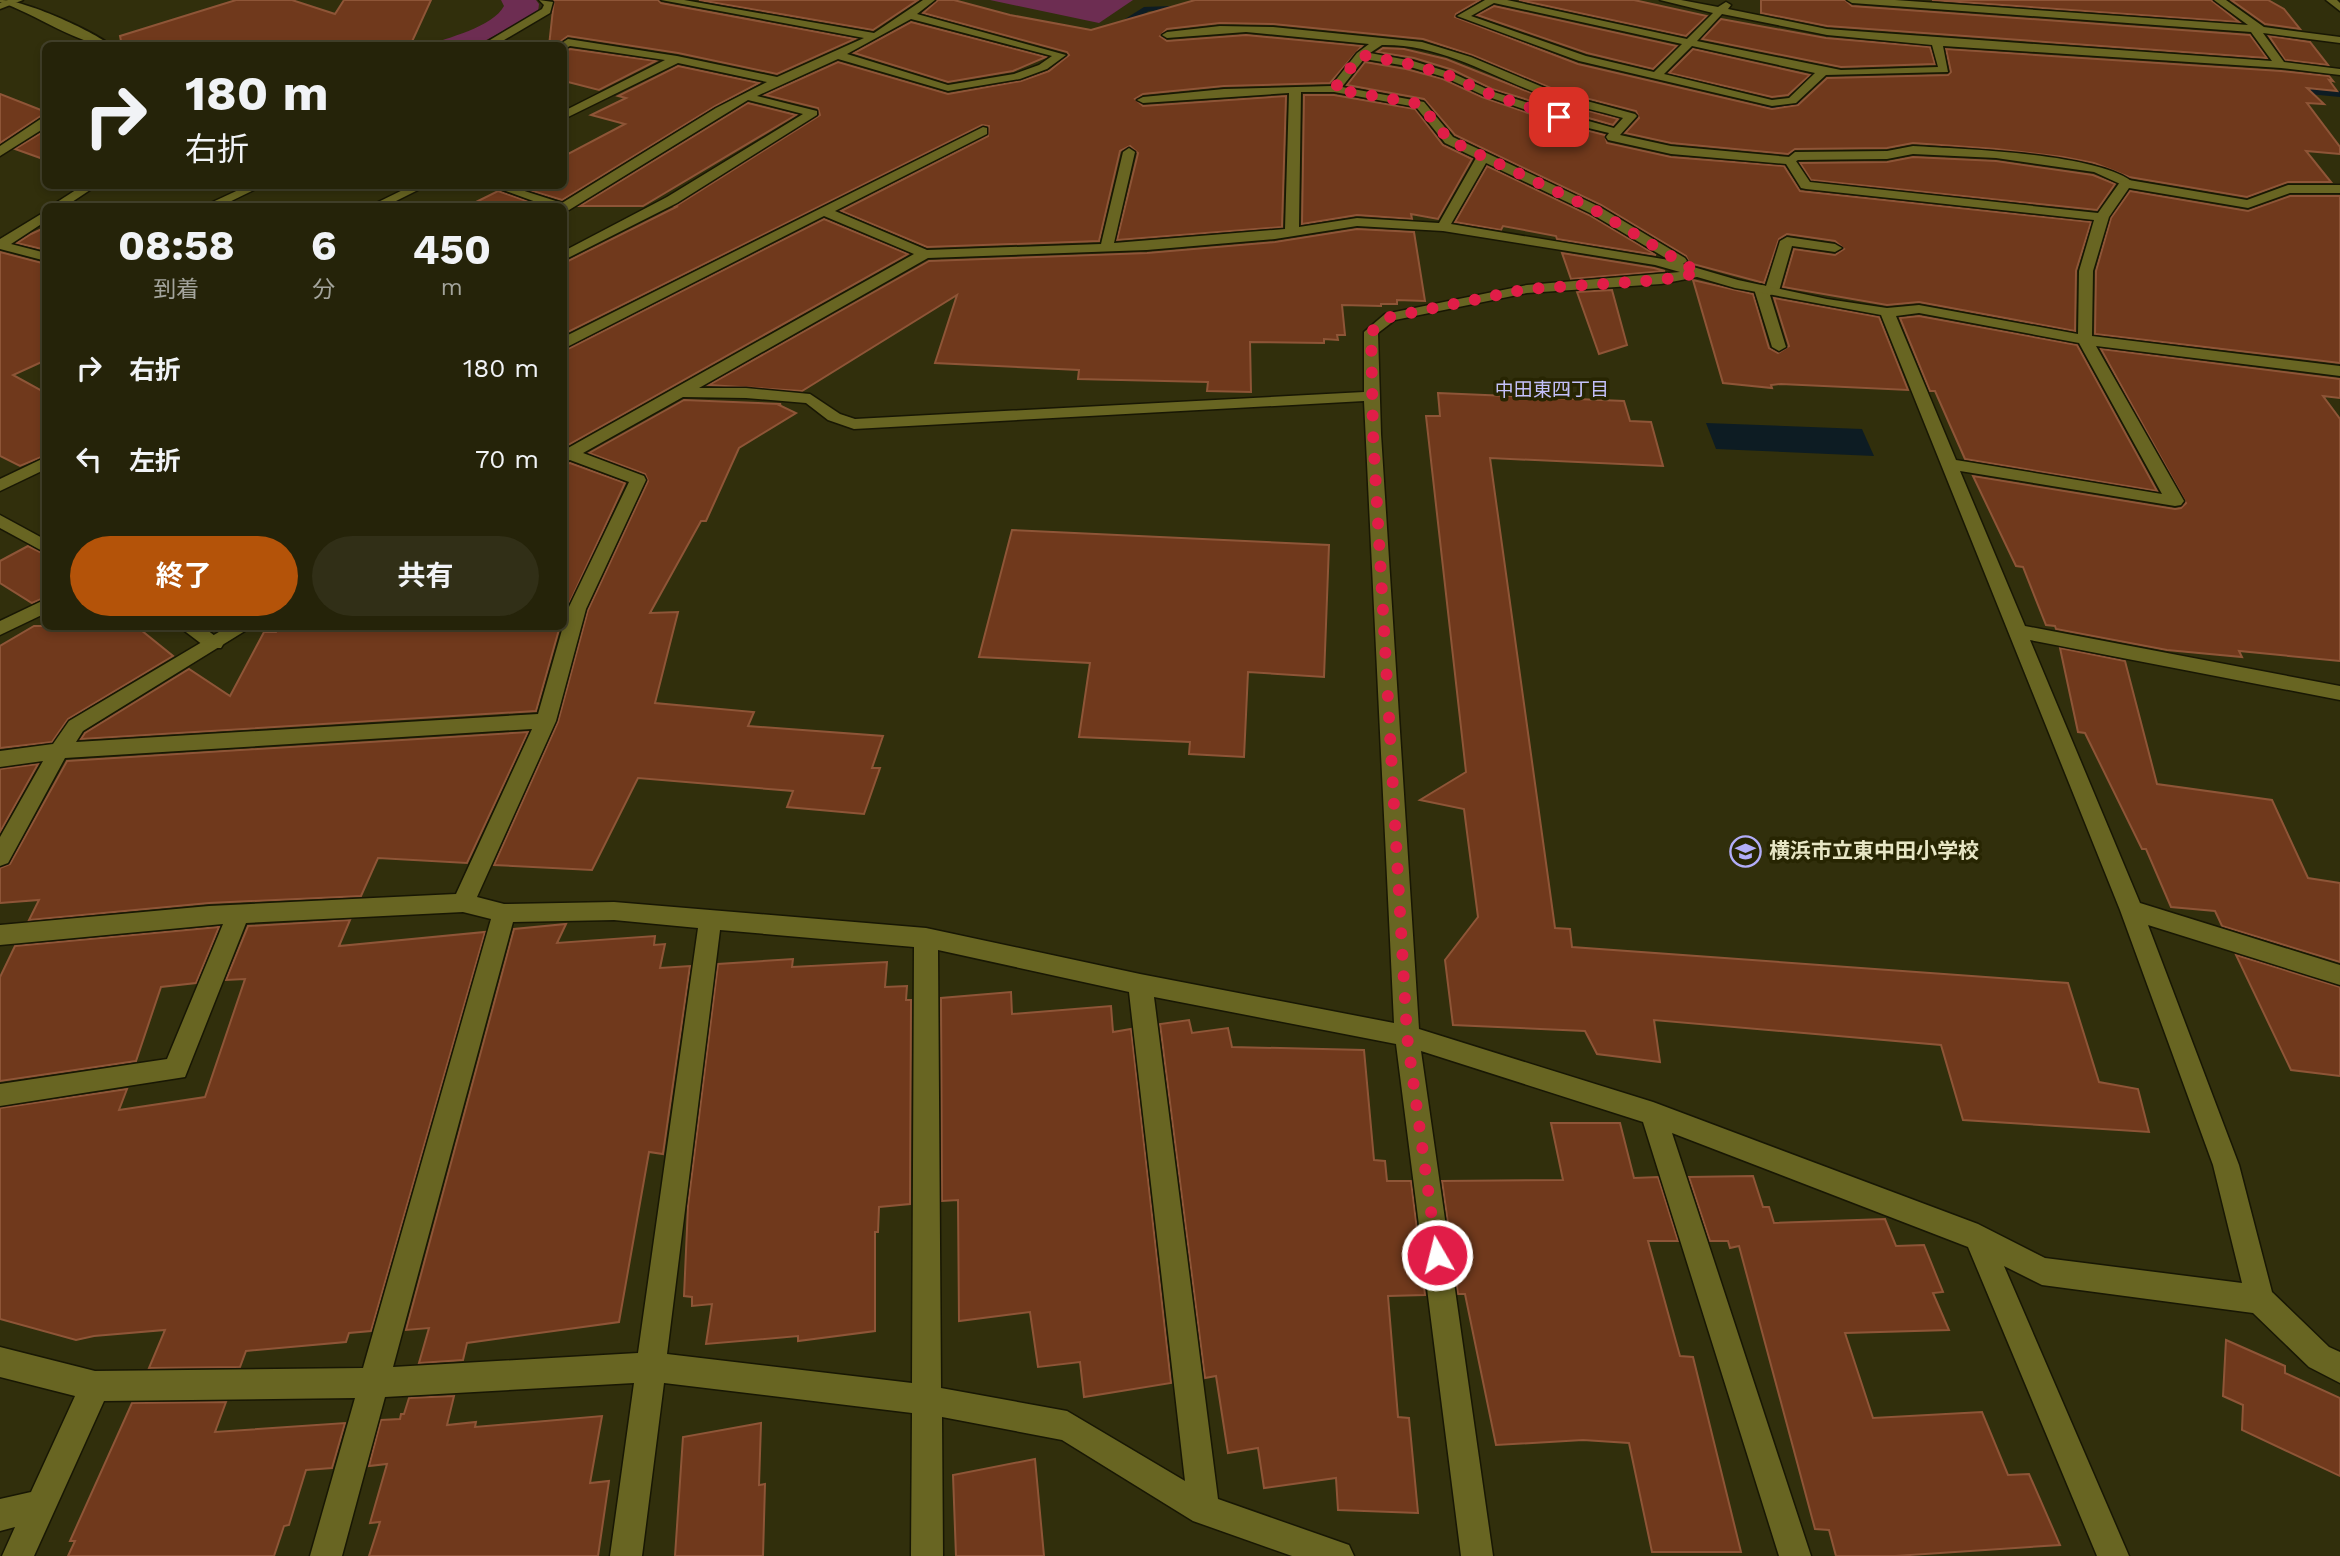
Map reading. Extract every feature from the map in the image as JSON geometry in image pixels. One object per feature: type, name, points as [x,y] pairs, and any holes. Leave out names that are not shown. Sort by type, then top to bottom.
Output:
[{"type":"street","points":[[492,42],[546,11],[549,4],[544,0]]},
{"type":"street","points":[[666,0],[874,36]]},
{"type":"street","points":[[567,205],[745,96],[838,55],[911,16],[930,0]]},
{"type":"street","points":[[1823,71],[1792,101],[1772,103],[1583,59],[1462,16],[1493,0],[1840,74],[1944,70],[1937,42]]},
{"type":"street","points":[[1665,0],[1827,32],[2281,65],[2340,72]]},
{"type":"street","points":[[1656,76],[1731,0]]},
{"type":"street","points":[[1852,0],[2257,29],[2340,40]]},
{"type":"street","points":[[1993,0],[2001,10]]},
{"type":"street","points":[[2219,0],[2257,29],[2281,65]]},
{"type":"street","points":[[2331,0],[2340,8]]},
{"type":"street","points":[[0,6],[11,1],[98,42]]},
{"type":"street","points":[[838,55],[948,88],[1016,77],[1043,67],[1061,55],[911,16]]},
{"type":"street","points":[[1167,35],[1198,29],[1244,29],[1380,42],[1396,40],[1466,58],[1554,95],[1631,116],[1615,134]]},
{"type":"street","points":[[1334,89],[1361,55],[1380,42]]},
{"type":"street","points":[[567,43],[677,59],[778,81]]},
{"type":"street","points":[[1361,55],[1448,75],[1487,93],[1671,150],[1790,161]]},
{"type":"street","points":[[567,114],[677,59]]},
{"type":"street","points":[[1292,231],[1295,89]]},
{"type":"street","points":[[1143,100],[1224,92],[1334,89],[1420,104],[1449,140],[1595,210],[1699,273]]},
{"type":"street","points":[[567,254],[672,200],[813,113],[745,96]]},
{"type":"street","points":[[0,152],[42,124]]},
{"type":"street","points":[[1563,126],[1615,134]]},
{"type":"street","points":[[567,341],[983,131]]},
{"type":"street","points":[[1790,161],[1794,156],[1887,155],[1913,150],[1996,153],[2098,169],[2129,184],[2248,204],[2288,189],[2340,189]]},
{"type":"street","points":[[1107,246],[1129,152]]},
{"type":"street","points":[[1443,227],[1483,157]]},
{"type":"street","points":[[1790,161],[1806,185],[2102,217]]},
{"type":"street","points":[[1948,464],[2175,501],[2085,340],[2086,271],[2102,217],[2125,185],[2129,184]]},
{"type":"street","points":[[63,203],[85,189]]},
{"type":"street","points":[[218,203],[249,189]]},
{"type":"street","points":[[383,203],[414,189]]},
{"type":"street","points":[[507,189],[549,203]]},
{"type":"street","points":[[824,211],[925,254],[1158,245],[1275,235],[1357,222],[1443,227],[1657,261],[1766,290],[1886,312],[1919,309],[2085,340],[2340,371]]},
{"type":"street","points":[[0,245],[42,218]]},
{"type":"street","points":[[1779,347],[1766,290],[1787,241],[1836,248]]},
{"type":"street","points":[[0,245],[42,256]]},
{"type":"street","points":[[567,453],[925,254]]},
{"type":"street","points":[[1477,1556],[1407,1036],[1372,396],[1371,332],[1390,317],[1527,289],[1661,280],[1699,273]]},
{"type":"street","points":[[1886,312],[2130,910],[2226,1165],[2260,1300],[2319,1357],[2340,1368]]},
{"type":"street","points":[[677,392],[747,393],[810,399],[834,417],[854,424],[1372,396]]},
{"type":"street","points":[[567,455],[638,480],[570,607]]},
{"type":"street","points":[[0,486],[42,464]]},
{"type":"street","points":[[0,520],[42,546]]},
{"type":"street","points":[[0,629],[42,607]]},
{"type":"street","points":[[193,630],[214,643]]},
{"type":"street","points":[[0,857],[58,751],[76,726],[237,630]]},
{"type":"street","points":[[463,903],[546,721],[565,630]]},
{"type":"street","points":[[2017,631],[2340,693]]},
{"type":"street","points":[[0,759],[58,751],[546,721]]},
{"type":"street","points":[[0,935],[238,914],[463,903],[504,913],[614,911],[926,938],[1140,984],[1407,1036],[1653,1114],[1978,1237],[2042,1271],[2260,1300]]},
{"type":"street","points":[[2130,910],[2340,975]]},
{"type":"street","points":[[326,1556],[504,913]]},
{"type":"street","points":[[0,1095],[176,1069],[238,914]]},
{"type":"street","points":[[626,1556],[710,921]]},
{"type":"street","points":[[926,938],[928,1556]]},
{"type":"street","points":[[1140,984],[1204,1510]]},
{"type":"street","points":[[1653,1114],[1795,1556]]},
{"type":"street","points":[[1978,1237],[2113,1556]]},
{"type":"street","points":[[0,1362],[94,1386],[372,1384],[650,1367],[928,1400],[1067,1426],[1204,1510],[1338,1556]]},
{"type":"street","points":[[18,1556],[94,1386]]},
{"type":"street","points":[[0,1514],[40,1506]]},
{"type":"shaded area","points":[[501,0],[536,0],[539,4],[538,12],[483,42],[437,42],[480,26],[504,6]]},
{"type":"shaded area","points":[[990,0],[1133,0],[1099,23]]},
{"type":"shaded area","points":[[1706,423],[1862,429],[1874,456],[1716,449]]},
{"type":"building","points":[[236,0],[292,0],[335,14],[344,0],[431,0],[412,42],[121,42],[120,36]]},
{"type":"building","points":[[554,0],[658,0],[661,3],[855,39],[777,74],[678,53],[568,36],[560,42],[549,42]]},
{"type":"building","points":[[699,0],[918,0],[873,30]]},
{"type":"building","points":[[938,0],[954,0],[1010,15],[1091,30],[1195,0],[1480,0],[1455,17],[1578,64],[1772,109],[1798,105],[1827,78],[1948,75],[1951,72],[1946,49],[2281,71],[2329,76],[2333,81],[2329,80],[2337,91],[2307,88],[2324,104],[2307,103],[2340,147],[2340,154],[2306,151],[2331,182],[2288,182],[2247,197],[2129,177],[2094,163],[2063,157],[1996,149],[1913,143],[1887,148],[1795,149],[1788,154],[1671,143],[1625,133],[1639,118],[1636,111],[1558,91],[1472,55],[1423,39],[1273,24],[1220,23],[1167,29],[1160,36],[1167,41],[1246,35],[1362,46],[1330,83],[1224,86],[1143,94],[1135,99],[1143,106],[1286,96],[1282,227],[1117,240],[1138,153],[1130,146],[1120,151],[1099,241],[927,247],[841,211],[988,136],[989,126],[982,125],[567,332],[567,262],[678,206],[820,115],[818,108],[765,95],[838,62],[948,94],[1021,81],[1049,71],[1069,55],[1067,52],[923,13]]},
{"type":"building","points":[[1519,0],[1634,0],[1707,16],[1686,36]]},
{"type":"building","points":[[1761,0],[1845,0],[1852,6],[2250,35],[2267,58],[1827,26],[1761,13]]},
{"type":"building","points":[[1932,0],[2211,0],[2239,22]]},
{"type":"building","points":[[2231,0],[2268,0],[2284,9],[2300,29],[2265,24]]},
{"type":"building","points":[[1494,6],[1677,46],[1653,69],[1587,53],[1477,15]]},
{"type":"building","points":[[1721,19],[1826,38],[1930,47],[1935,64],[1841,67],[1702,39]]},
{"type":"building","points":[[911,22],[1046,57],[1013,71],[948,82],[854,53]]},
{"type":"building","points":[[2269,36],[2310,42],[2328,65],[2285,60]]},
{"type":"building","points":[[1383,48],[1404,49],[1446,59],[1549,100],[1618,119],[1613,125],[1564,111],[1492,89],[1453,70],[1414,58],[1377,52]]},
{"type":"building","points":[[1693,49],[1810,75],[1788,95],[1772,97],[1669,73]]},
{"type":"building","points":[[567,50],[656,61],[599,90],[567,82]]},
{"type":"building","points":[[1365,62],[1443,79],[1482,97],[1554,122],[1605,135],[1607,143],[1671,157],[1784,166],[1800,191],[2091,222],[2076,271],[2075,331],[1919,302],[1887,305],[1783,287],[1794,249],[1835,255],[1844,249],[1835,241],[1787,234],[1779,239],[1764,283],[1689,263],[1686,256],[1601,205],[1455,135],[1424,99],[1347,85]]},
{"type":"building","points":[[678,66],[759,83],[715,106],[562,200],[526,189],[567,189],[567,154],[625,124],[591,115],[626,98],[618,96]]},
{"type":"building","points":[[0,94],[42,110],[42,116],[0,143]]},
{"type":"building","points":[[1304,95],[1334,95],[1415,109],[1443,145],[1472,159],[1438,219],[1411,214],[1412,219],[1357,215],[1302,224]]},
{"type":"building","points":[[748,103],[796,115],[643,206],[580,206]]},
{"type":"building","points":[[42,132],[42,159],[15,149]]},
{"type":"building","points":[[1913,157],[1996,161],[2093,175],[2115,184],[2097,210],[1811,180],[1800,163],[1887,162]]},
{"type":"building","points":[[1487,166],[1589,215],[1656,255],[1557,239],[1556,236],[1503,226],[1501,230],[1455,222]]},
{"type":"building","points":[[498,191],[532,203],[474,203]]},
{"type":"building","points":[[2130,191],[2248,211],[2290,196],[2340,196],[2340,363],[2095,334],[2096,271],[2111,218]]},
{"type":"building","points":[[824,219],[908,254],[567,445],[567,348]]},
{"type":"building","points":[[42,229],[42,249],[17,243]]},
{"type":"building","points":[[1357,229],[1414,232],[1425,301],[1397,300],[1397,304],[1381,306],[1342,305],[1345,335],[1337,335],[1338,340],[1324,339],[1324,343],[1250,342],[1251,392],[1207,391],[1208,382],[1078,379],[1079,370],[935,363],[957,295],[802,391],[709,385],[929,261],[1147,253],[1275,242]]},
{"type":"building","points":[[0,252],[42,263],[42,362],[13,375],[42,391],[42,457],[20,466],[0,456]]},
{"type":"building","points":[[1562,253],[1654,268],[1665,271],[1571,279]]},
{"type":"building","points":[[1693,280],[1753,294],[1769,348],[1778,353],[1789,346],[1774,298],[1879,317],[1908,390],[1781,384],[1771,385],[1772,388],[1723,383]]},
{"type":"building","points":[[1612,290],[1627,345],[1599,354],[1577,292]]},
{"type":"building","points":[[1919,316],[2077,345],[2157,491],[1965,459],[1935,391],[1930,391],[1900,318]]},
{"type":"building","points":[[2101,349],[2340,379],[2340,398],[2323,396],[2340,419],[2340,661],[2239,651],[2242,657],[2167,650],[2046,625],[2023,567],[2016,566],[1973,476],[2175,509],[2186,503]]},
{"type":"building","points":[[1438,393],[1624,401],[1630,421],[1651,422],[1663,466],[1490,458],[1555,928],[1570,929],[1572,947],[2068,983],[2099,1082],[2138,1089],[2149,1132],[1963,1120],[1941,1045],[1654,1020],[1660,1062],[1597,1054],[1585,1031],[1453,1025],[1445,960],[1478,917],[1464,809],[1420,800],[1466,772],[1426,416],[1440,416]]},
{"type":"building","points":[[684,400],[781,404],[779,405],[796,413],[739,448],[706,521],[701,521],[650,613],[678,612],[655,703],[754,712],[748,726],[883,736],[872,768],[880,768],[864,814],[787,807],[793,791],[638,778],[592,870],[494,865],[558,722],[588,610],[648,481],[645,474],[589,453]]},
{"type":"building","points":[[567,464],[625,483],[567,609]]},
{"type":"building","points":[[1012,530],[1329,545],[1324,677],[1248,672],[1244,757],[1189,754],[1190,742],[1079,737],[1090,663],[979,657]]},
{"type":"building","points":[[28,546],[42,553],[42,599],[32,603],[0,583],[0,561]]},
{"type":"building","points":[[34,626],[42,626],[42,630],[141,630],[173,656],[68,719],[52,742],[0,748],[0,646]]},
{"type":"building","points":[[559,630],[536,711],[81,739],[85,733],[189,669],[230,696],[264,632]]},
{"type":"building","points":[[2060,648],[2125,661],[2157,784],[2272,800],[2308,878],[2340,883],[2340,962],[2222,926],[2215,911],[2171,907],[2146,849],[2142,849],[2085,733],[2078,732]]},
{"type":"building","points":[[528,732],[467,863],[378,858],[361,896],[209,903],[29,920],[39,900],[0,903],[0,868],[10,864],[67,761]]},
{"type":"building","points":[[38,764],[0,832],[0,769]]},
{"type":"building","points":[[350,920],[339,946],[485,932],[371,1331],[349,1333],[346,1342],[246,1351],[240,1367],[149,1368],[165,1330],[76,1340],[0,1319],[0,1108],[127,1089],[119,1110],[205,1097],[245,979],[226,980],[248,926]]},
{"type":"building","points":[[566,924],[557,943],[655,936],[654,945],[665,944],[660,968],[690,966],[663,1154],[649,1152],[619,1322],[467,1343],[463,1360],[419,1363],[429,1328],[406,1330],[514,929]]},
{"type":"building","points":[[219,927],[196,983],[161,987],[136,1061],[0,1081],[0,977],[15,946]]},
{"type":"building","points":[[2236,955],[2340,987],[2340,1076],[2291,1070]]},
{"type":"building","points":[[793,959],[792,967],[887,962],[885,987],[907,986],[906,1000],[911,1000],[910,1204],[879,1207],[878,1232],[875,1232],[875,1331],[798,1341],[798,1336],[706,1344],[712,1304],[692,1306],[692,1297],[684,1296],[688,1206],[718,964]]},
{"type":"building","points":[[1011,992],[1012,1014],[1111,1006],[1113,1032],[1131,1029],[1171,1383],[1084,1397],[1080,1362],[1038,1367],[1030,1312],[959,1321],[958,1200],[942,1201],[941,998]]},
{"type":"building","points":[[1189,1020],[1192,1033],[1228,1028],[1232,1047],[1364,1050],[1374,1160],[1385,1161],[1387,1181],[1411,1181],[1425,1295],[1388,1296],[1398,1417],[1409,1418],[1418,1513],[1338,1510],[1336,1478],[1264,1488],[1258,1448],[1228,1453],[1216,1376],[1205,1378],[1160,1024]]},
{"type":"building","points":[[1551,1123],[1620,1123],[1634,1178],[1658,1177],[1678,1241],[1648,1241],[1680,1356],[1693,1357],[1741,1552],[1652,1552],[1629,1443],[1583,1440],[1496,1445],[1465,1294],[1458,1294],[1442,1181],[1563,1180]]},
{"type":"building","points":[[1753,1176],[1763,1207],[1769,1207],[1774,1223],[1885,1219],[1896,1246],[1924,1245],[1943,1292],[1933,1293],[1949,1330],[1845,1333],[1873,1418],[1982,1412],[2008,1475],[2029,1474],[2060,1545],[1895,1556],[1836,1556],[1829,1530],[1815,1529],[1739,1246],[1730,1248],[1728,1241],[1710,1241],[1689,1177]]},
{"type":"building","points":[[2226,1340],[2285,1366],[2285,1373],[2340,1398],[2340,1476],[2242,1430],[2243,1405],[2223,1396]]},
{"type":"building","points":[[454,1396],[447,1425],[476,1422],[475,1427],[602,1416],[590,1483],[609,1481],[598,1556],[369,1556],[380,1522],[370,1523],[387,1464],[369,1466],[381,1420],[400,1419],[409,1398]]},
{"type":"building","points":[[226,1402],[215,1432],[345,1423],[332,1468],[306,1470],[289,1525],[284,1526],[274,1556],[68,1556],[75,1541],[70,1541],[132,1403]]},
{"type":"building","points":[[761,1423],[759,1485],[765,1484],[763,1556],[675,1556],[683,1437]]},
{"type":"building","points":[[1035,1459],[1044,1556],[956,1556],[953,1475]]},
{"type":"waterway","points":[[1110,31],[1147,9],[1197,7]]},
{"type":"waterway","points":[[2290,90],[2340,94]]},
{"type":"waterway","points":[[1749,109],[1787,107],[1817,100]]},
{"type":"place","name":"横浜市立東中田小学校","points":[[1746,851]]},
{"type":"district","name":"中田東四丁目","points":[[1552,389]]},
{"type":"route","points":[[1437,1255],[1407,1036],[1373,434],[1369,350],[1371,332],[1390,317],[1527,289],[1661,280],[1699,273],[1595,210],[1449,140],[1420,104],[1334,89],[1361,55],[1448,75],[1487,93],[1559,117]]}]
